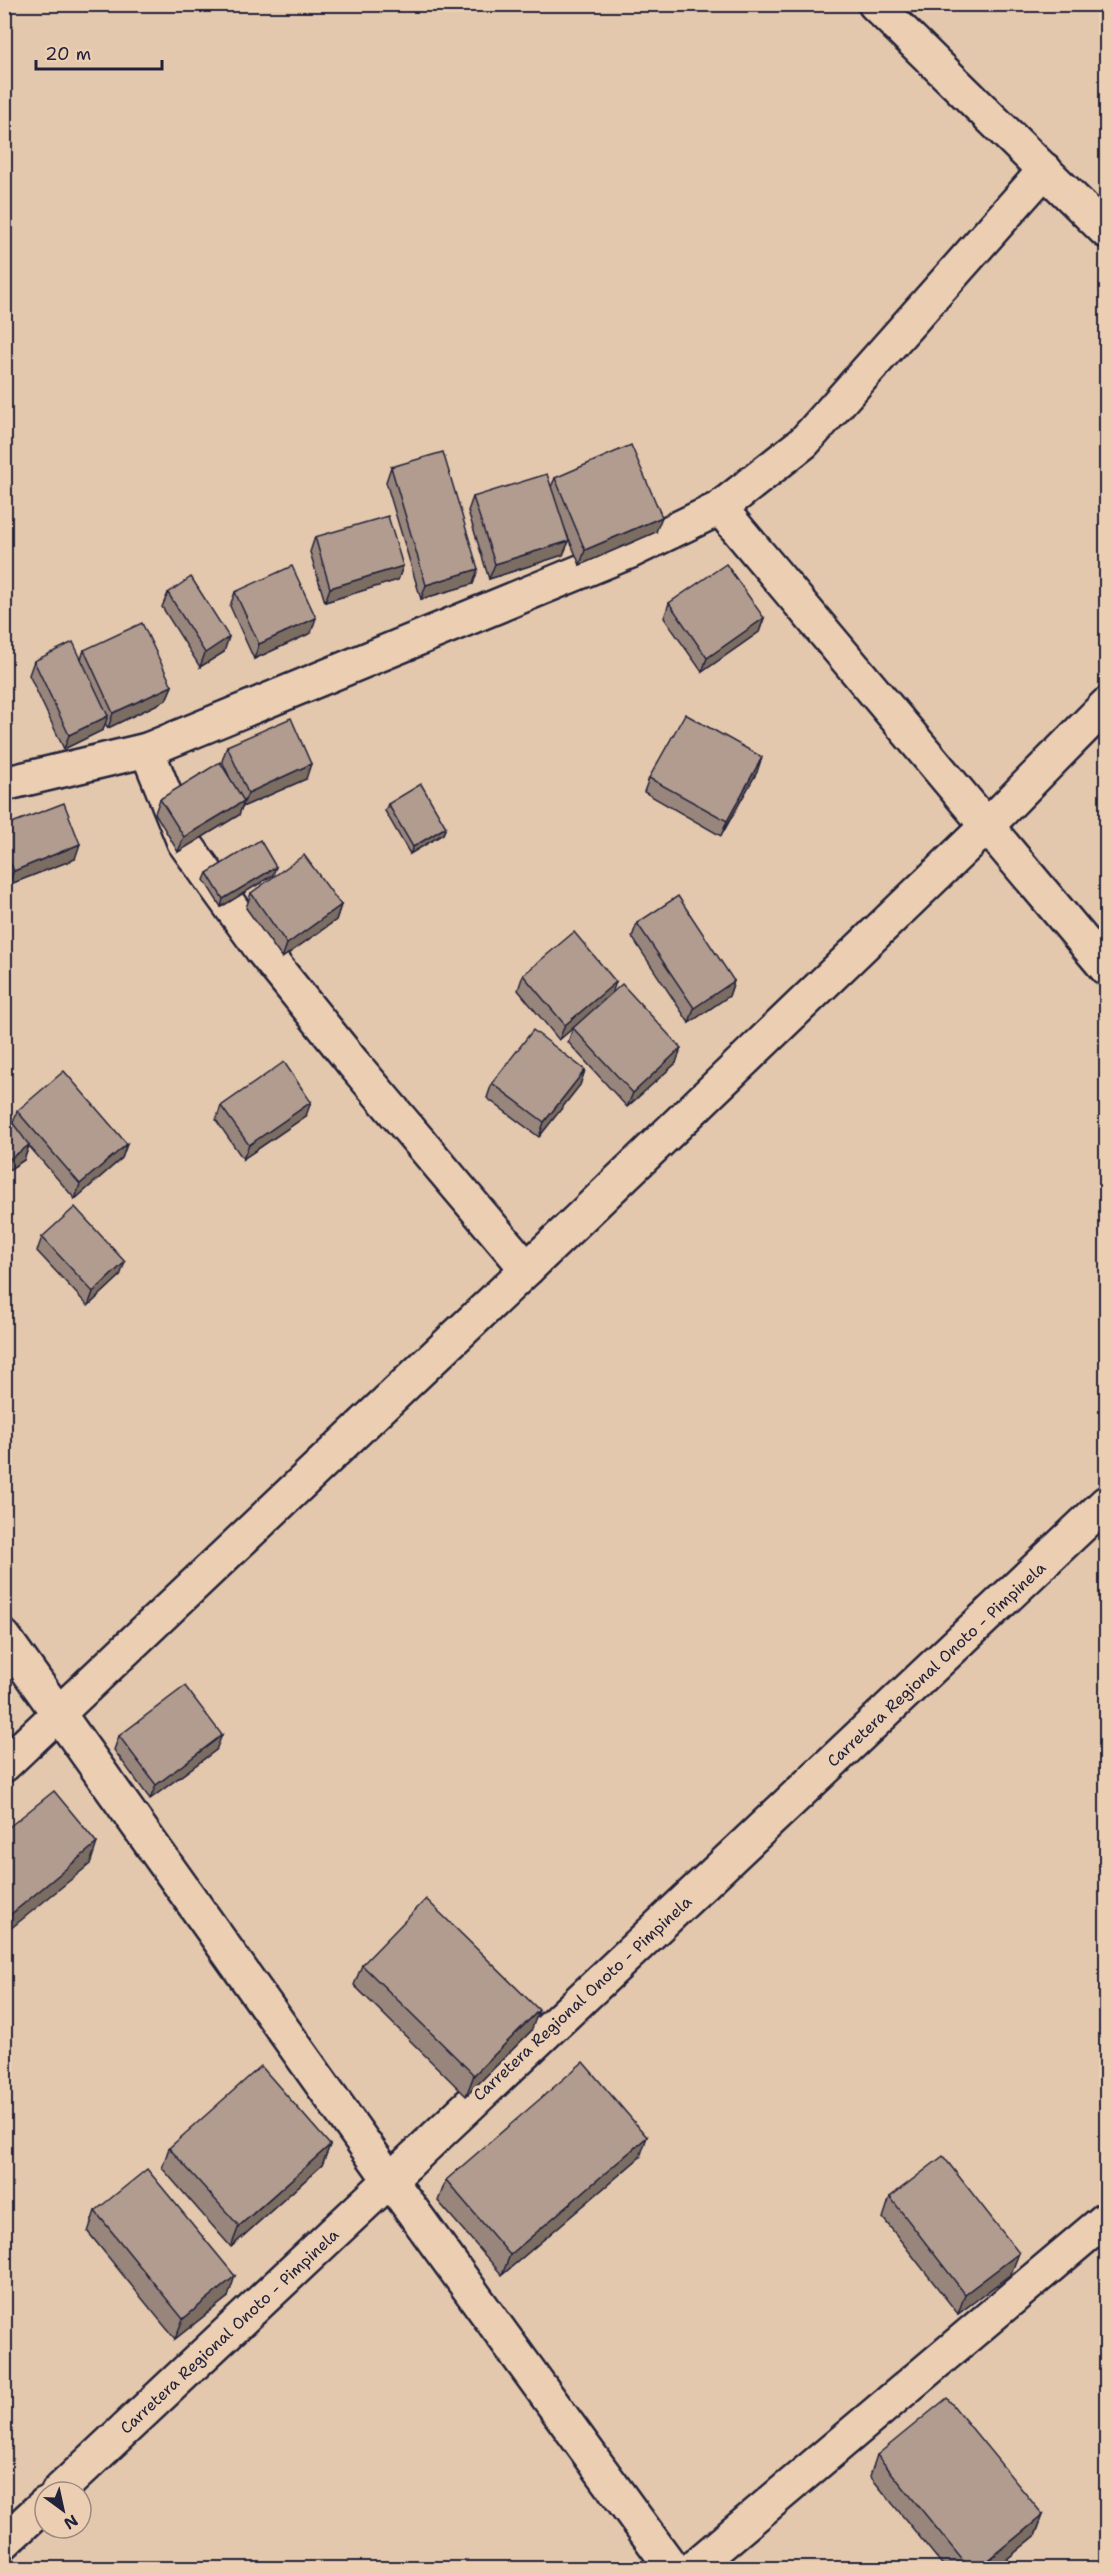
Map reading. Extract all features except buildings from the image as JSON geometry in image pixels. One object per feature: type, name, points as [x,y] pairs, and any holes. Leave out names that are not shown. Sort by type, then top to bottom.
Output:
[{"type":"street","points":[[875,4],[1107,231]]},
{"type":"street","points":[[4,784],[147,750],[620,556],[720,508],[804,442],[1045,170]]},
{"type":"street","points":[[720,508],[1107,968]]},
{"type":"street","points":[[4,1765],[527,1269],[987,826],[1107,705]]},
{"type":"street","points":[[147,750],[184,842],[262,950],[353,1063],[527,1269]]},
{"type":"street","name":"Carretera Regional Onoto - Pimpinela","points":[[70,2480],[1103,1514]]},
{"type":"street","points":[[4,1637],[390,2180],[672,2568]]},
{"type":"street","points":[[693,2568],[1107,2219]]},
{"type":"street","points":[[4,2542],[33,2515]]}]
